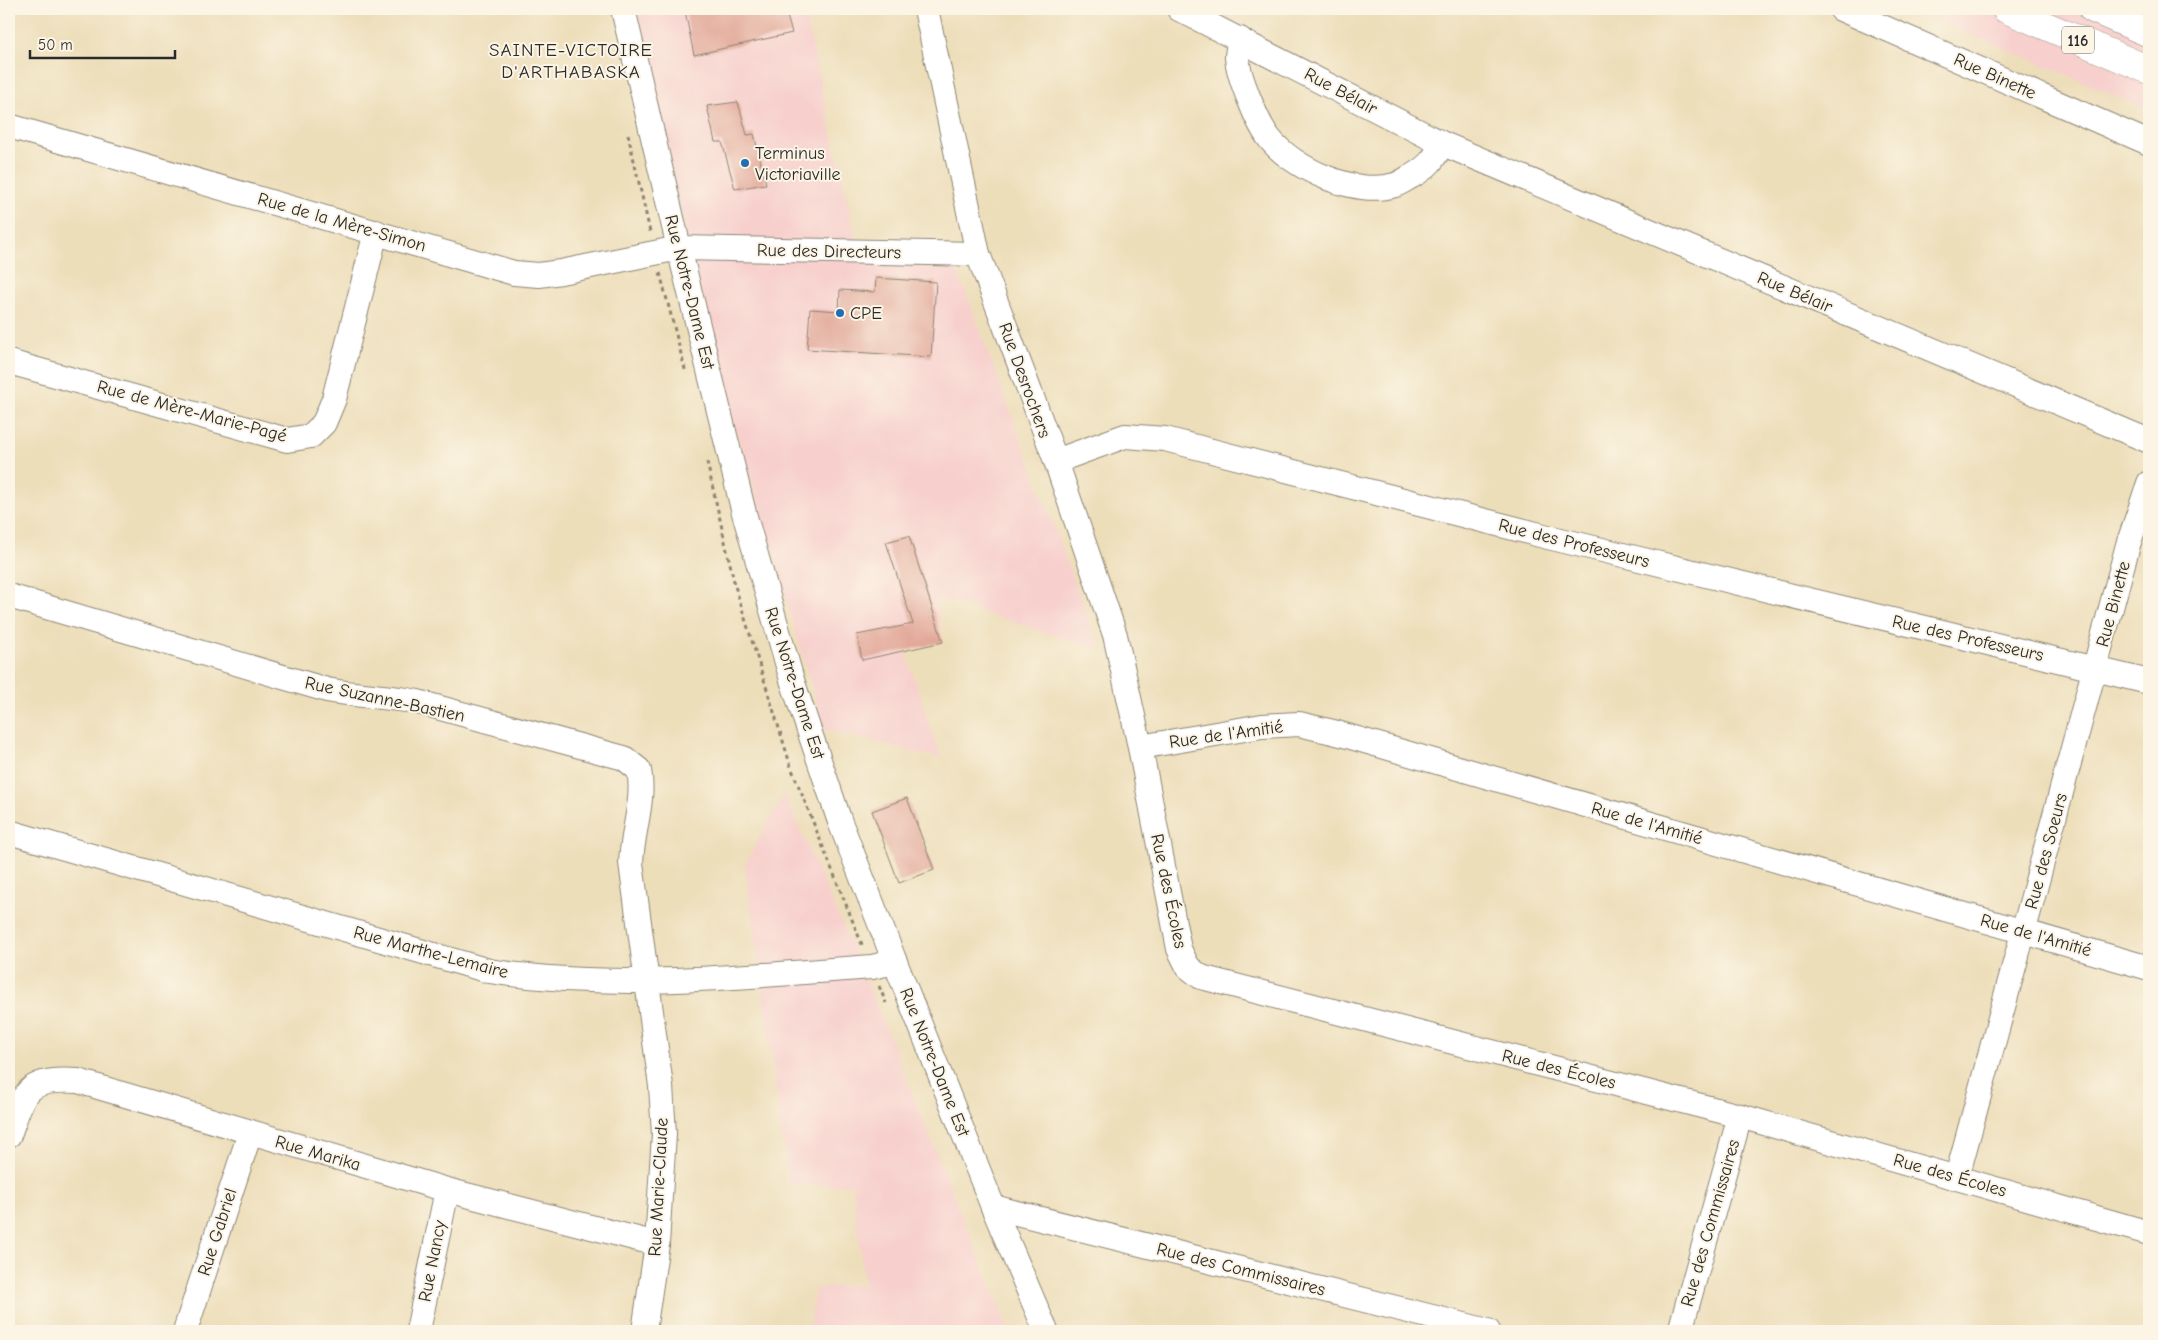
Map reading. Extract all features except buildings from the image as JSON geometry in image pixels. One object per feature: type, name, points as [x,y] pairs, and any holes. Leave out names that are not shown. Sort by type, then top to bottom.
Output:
[{"type":"main road","name":"116","points":[[2006,9],[2149,70]]},
{"type":"main road","name":"116","points":[[2093,9],[2149,33]]},
{"type":"street","name":"Rue Notre-Dame Est","points":[[623,9],[744,513],[792,680],[840,822],[993,1207],[1046,1331]]},
{"type":"street","name":"Rue Desrochers","points":[[926,9],[978,254],[1056,461],[1115,635],[1140,747]]},
{"type":"street","name":"Rue Bélair","points":[[1179,9],[1441,143],[2149,441]]},
{"type":"street","name":"Rue Binette","points":[[1842,9],[2149,143]]},
{"type":"street","points":[[1240,39],[1237,57],[1250,104],[1269,138],[1290,159],[1316,173],[1346,184],[1373,188],[1396,185],[1423,169],[1438,155],[1441,143]]},
{"type":"street","name":"Rue de la Mère-Simon","points":[[9,126],[514,273],[539,276],[679,248]]},
{"type":"street","name":"Rue de Mère-Marie-Pagé","points":[[9,362],[287,440],[311,436],[324,423],[334,399],[376,232]]},
{"type":"street","name":"Rue des Directeurs","points":[[679,248],[978,254]]},
{"type":"street","name":"Rue des Professeurs","points":[[1056,461],[1126,436],[1165,439],[1544,536],[2149,682]]},
{"type":"street","name":"Rue Binette","points":[[2096,669],[2128,545],[2149,483]]},
{"type":"street","name":"Rue Suzanne-Bastien","points":[[9,596],[327,690],[360,696],[392,697],[418,702],[624,758],[639,770],[642,785],[631,843],[631,864],[648,982]]},
{"type":"street","name":"Rue des Soeurs","points":[[1957,1177],[2096,669]]},
{"type":"street","name":"Rue de l'Amitié","points":[[1140,747],[1262,726],[1299,724],[2149,968]]},
{"type":"street","name":"Rue des Écoles","points":[[1140,747],[1179,949],[1188,967],[1201,977],[1740,1116],[2149,1233]]},
{"type":"street","name":"Rue Marthe-Lemaire","points":[[9,832],[489,971],[522,976],[648,982],[872,968],[895,962]]},
{"type":"street","name":"Rue Marie-Claude","points":[[644,1331],[657,1244],[664,1134],[661,1086],[648,982]]},
{"type":"street","name":"Rue Marika","points":[[9,1135],[21,1101],[36,1084],[54,1080],[78,1082],[447,1190],[657,1244]]},
{"type":"street","name":"Rue des Commissaires","points":[[1680,1331],[1740,1116]]},
{"type":"street","name":"Rue Gabriel","points":[[184,1331],[250,1133]]},
{"type":"street","name":"Rue Nancy","points":[[418,1331],[447,1190]]},
{"type":"street","name":"Rue des Commissaires","points":[[993,1207],[1488,1331]]},
{"type":"shaded area","points":[[633,9],[804,9],[860,258],[954,261],[1100,650],[936,597],[943,642],[905,651],[941,759],[824,729],[718,368]]},
{"type":"shaded area","points":[[1910,9],[2149,9],[2149,110]]},
{"type":"shaded area","points":[[784,794],[856,955],[1009,1331],[809,1331],[815,1288],[864,1284],[853,1185],[789,1185],[745,864]]},
{"type":"place","name":"Terminus Victoriaville","points":[[745,163]]},
{"type":"place","name":"CPE","points":[[840,313]]},
{"type":"district","name":"SAINTE-VICTOIRE D'ARTHABASKA","points":[[571,60]]}]
